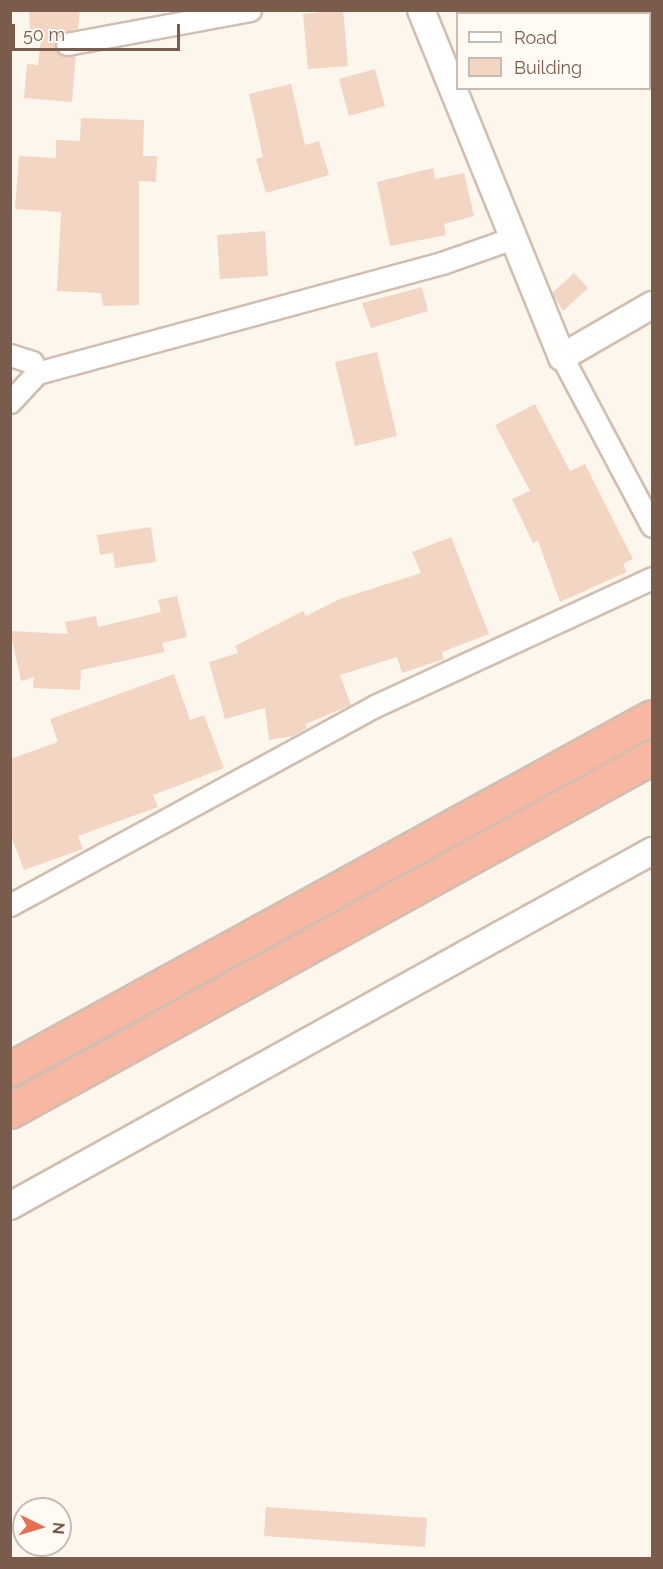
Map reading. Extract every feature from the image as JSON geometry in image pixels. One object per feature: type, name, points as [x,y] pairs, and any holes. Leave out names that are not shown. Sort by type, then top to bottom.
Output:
[{"type":"highway","points":[[10,1069],[652,717]]},
{"type":"highway","points":[[10,1111],[652,757]]},
{"type":"street","points":[[68,44],[250,10]]},
{"type":"street","points":[[420,10],[561,357],[652,526]]},
{"type":"street","points":[[10,402],[37,373],[442,263],[513,238]]},
{"type":"street","points":[[561,357],[652,304]]},
{"type":"street","points":[[10,355],[32,362],[37,373]]},
{"type":"street","points":[[10,905],[375,706],[652,578]]},
{"type":"street","points":[[10,1206],[652,851]]},
{"type":"building","points":[[29,10],[80,10],[78,29],[59,34],[55,40],[58,53],[76,55],[72,102],[24,98],[27,64],[38,65],[42,29],[30,30]]},
{"type":"building","points":[[343,10],[348,66],[308,69],[303,14]]},
{"type":"building","points":[[375,69],[385,106],[349,116],[339,79]]},
{"type":"building","points":[[291,84],[305,145],[319,141],[329,175],[266,193],[256,159],[263,157],[249,94]]},
{"type":"building","points":[[81,118],[144,120],[143,156],[157,156],[156,182],[139,181],[139,305],[103,306],[101,293],[57,291],[61,212],[15,209],[19,156],[56,158],[56,140],[80,141]]},
{"type":"building","points":[[433,168],[435,179],[464,173],[474,216],[444,224],[446,235],[390,246],[377,182]]},
{"type":"building","points":[[265,231],[268,276],[220,279],[217,235]]},
{"type":"building","points":[[574,273],[588,288],[563,311],[552,293]]},
{"type":"building","points":[[422,287],[428,311],[371,328],[362,303]]},
{"type":"building","points":[[377,352],[397,436],[355,446],[335,362]]},
{"type":"building","points":[[535,404],[570,471],[585,464],[633,559],[623,564],[627,572],[560,602],[538,541],[533,543],[512,499],[530,491],[495,425]]},
{"type":"building","points":[[151,527],[156,562],[115,568],[113,553],[100,555],[97,535]]},
{"type":"building","points":[[451,537],[489,634],[442,652],[444,659],[402,673],[397,657],[340,675],[351,705],[306,724],[307,728],[293,736],[269,740],[265,708],[225,719],[209,662],[238,653],[235,646],[303,611],[306,616],[340,599],[421,573],[412,552]]},
{"type":"building","points":[[177,596],[187,637],[162,643],[165,652],[81,670],[80,690],[33,688],[34,677],[21,681],[10,631],[68,634],[65,622],[96,616],[98,627],[161,612],[158,600]]},
{"type":"building","points":[[174,674],[190,720],[204,715],[224,768],[153,795],[158,807],[78,836],[83,849],[24,870],[10,833],[10,759],[58,742],[50,719]]},
{"type":"building","points":[[266,1507],[427,1518],[425,1547],[264,1536]]}]
